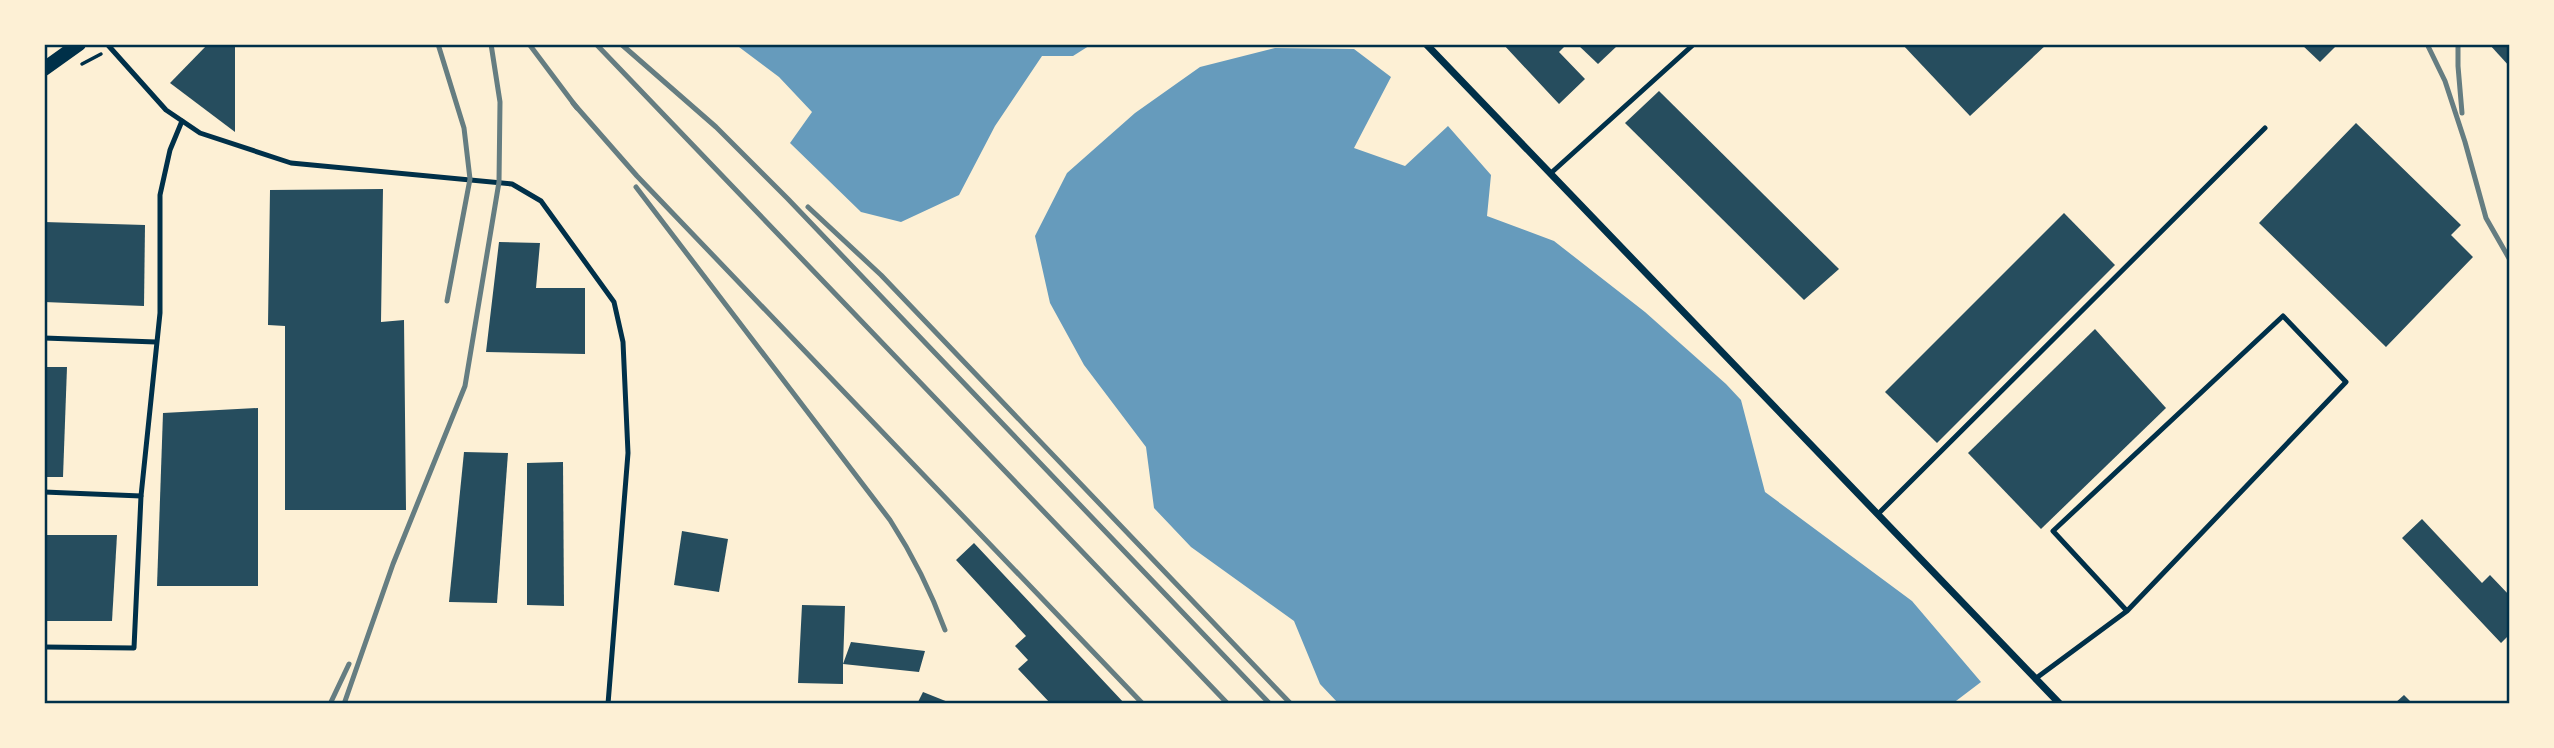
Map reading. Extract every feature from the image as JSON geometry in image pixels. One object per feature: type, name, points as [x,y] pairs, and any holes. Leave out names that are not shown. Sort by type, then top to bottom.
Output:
[{"type":"main road","points":[[44,69],[79,44]]},
{"type":"street","points":[[1426,44],[2060,704]]},
{"type":"lane","points":[[107,44],[166,110],[200,133],[290,163],[512,184],[541,201],[614,302],[623,342],[628,453],[608,704]]},
{"type":"lane","points":[[1551,173],[1694,44]]},
{"type":"lane","points":[[44,647],[134,648],[141,496],[161,276],[160,195],[170,150],[182,121]]},
{"type":"lane","points":[[1879,513],[2265,128]]},
{"type":"lane","points":[[2035,679],[2126,611],[2346,382],[2283,316],[2053,531],[2126,611]]},
{"type":"lane","points":[[44,338],[156,342]]},
{"type":"lane","points":[[44,492],[141,496]]},
{"type":"water","points":[[735,44],[1092,44],[1073,56],[1042,56],[995,126],[959,195],[901,222],[861,212],[790,143],[812,112],[779,77]]},
{"type":"water","points":[[1275,48],[1354,49],[1391,77],[1354,148],[1405,166],[1448,126],[1491,175],[1487,216],[1554,241],[1645,312],[1726,384],[1741,400],[1765,492],[1912,601],[1981,682],[1952,704],[1339,704],[1320,684],[1294,621],[1191,547],[1154,508],[1146,447],[1084,365],[1050,303],[1035,236],[1067,173],[1135,113],[1200,67]]},
{"type":"building","points":[[208,44],[235,44],[235,132],[170,83]]},
{"type":"building","points":[[1503,44],[1567,44],[1559,52],[1585,79],[1559,104]]},
{"type":"building","points":[[1577,44],[1615,44],[1617,46],[1598,64]]},
{"type":"building","points":[[1902,44],[2047,44],[1970,116]]},
{"type":"building","points":[[2301,44],[2338,44],[2320,62]]},
{"type":"building","points":[[2489,44],[2510,44],[2510,67]]},
{"type":"building","points":[[1659,91],[1839,269],[1804,300],[1625,123]]},
{"type":"building","points":[[2356,123],[2461,225],[2451,235],[2473,257],[2386,347],[2259,223]]},
{"type":"building","points":[[383,189],[381,322],[404,320],[406,510],[285,510],[285,326],[268,325],[270,190]]},
{"type":"building","points":[[2064,213],[2115,265],[1937,443],[1885,392]]},
{"type":"building","points":[[44,222],[145,225],[144,306],[44,302]]},
{"type":"building","points":[[499,242],[540,243],[536,288],[585,288],[585,354],[486,352]]},
{"type":"building","points":[[2095,329],[2166,408],[2041,529],[1968,453]]},
{"type":"building","points":[[44,367],[67,367],[63,477],[44,477]]},
{"type":"building","points":[[258,408],[258,586],[157,586],[163,413]]},
{"type":"building","points":[[464,452],[508,453],[497,603],[449,602]]},
{"type":"building","points":[[563,462],[564,606],[527,605],[527,463]]},
{"type":"building","points":[[2422,519],[2482,583],[2490,575],[2510,596],[2510,634],[2501,643],[2402,538]]},
{"type":"building","points":[[682,531],[728,539],[719,592],[674,585]]},
{"type":"building","points":[[44,535],[117,535],[112,621],[44,621]]},
{"type":"building","points":[[974,543],[1125,704],[1051,704],[1018,669],[1028,660],[1015,646],[1026,636],[956,560]]},
{"type":"building","points":[[802,605],[845,606],[843,684],[798,683]]},
{"type":"building","points":[[851,642],[925,651],[919,672],[843,664]]},
{"type":"building","points":[[923,692],[953,704],[917,704]]},
{"type":"building","points":[[2404,695],[2413,704],[2394,704]]},
{"type":"railway","points":[[438,44],[464,128],[470,179],[447,301]]},
{"type":"railway","points":[[344,704],[393,564],[465,386],[499,182],[500,102],[491,44]]},
{"type":"railway","points":[[529,44],[577,108]]},
{"type":"railway","points":[[596,44],[1228,704]]},
{"type":"railway","points":[[621,44],[716,127],[788,199],[1270,704]]},
{"type":"railway","points":[[2427,44],[2445,81],[2486,218],[2510,260]]},
{"type":"railway","points":[[2458,44],[2462,113]]},
{"type":"railway","points":[[573,103],[637,176],[1143,704]]},
{"type":"railway","points":[[636,187],[890,520],[921,574],[945,630]]},
{"type":"railway","points":[[808,207],[881,275],[1291,704]]},
{"type":"railway","points":[[330,704],[349,664]]}]
